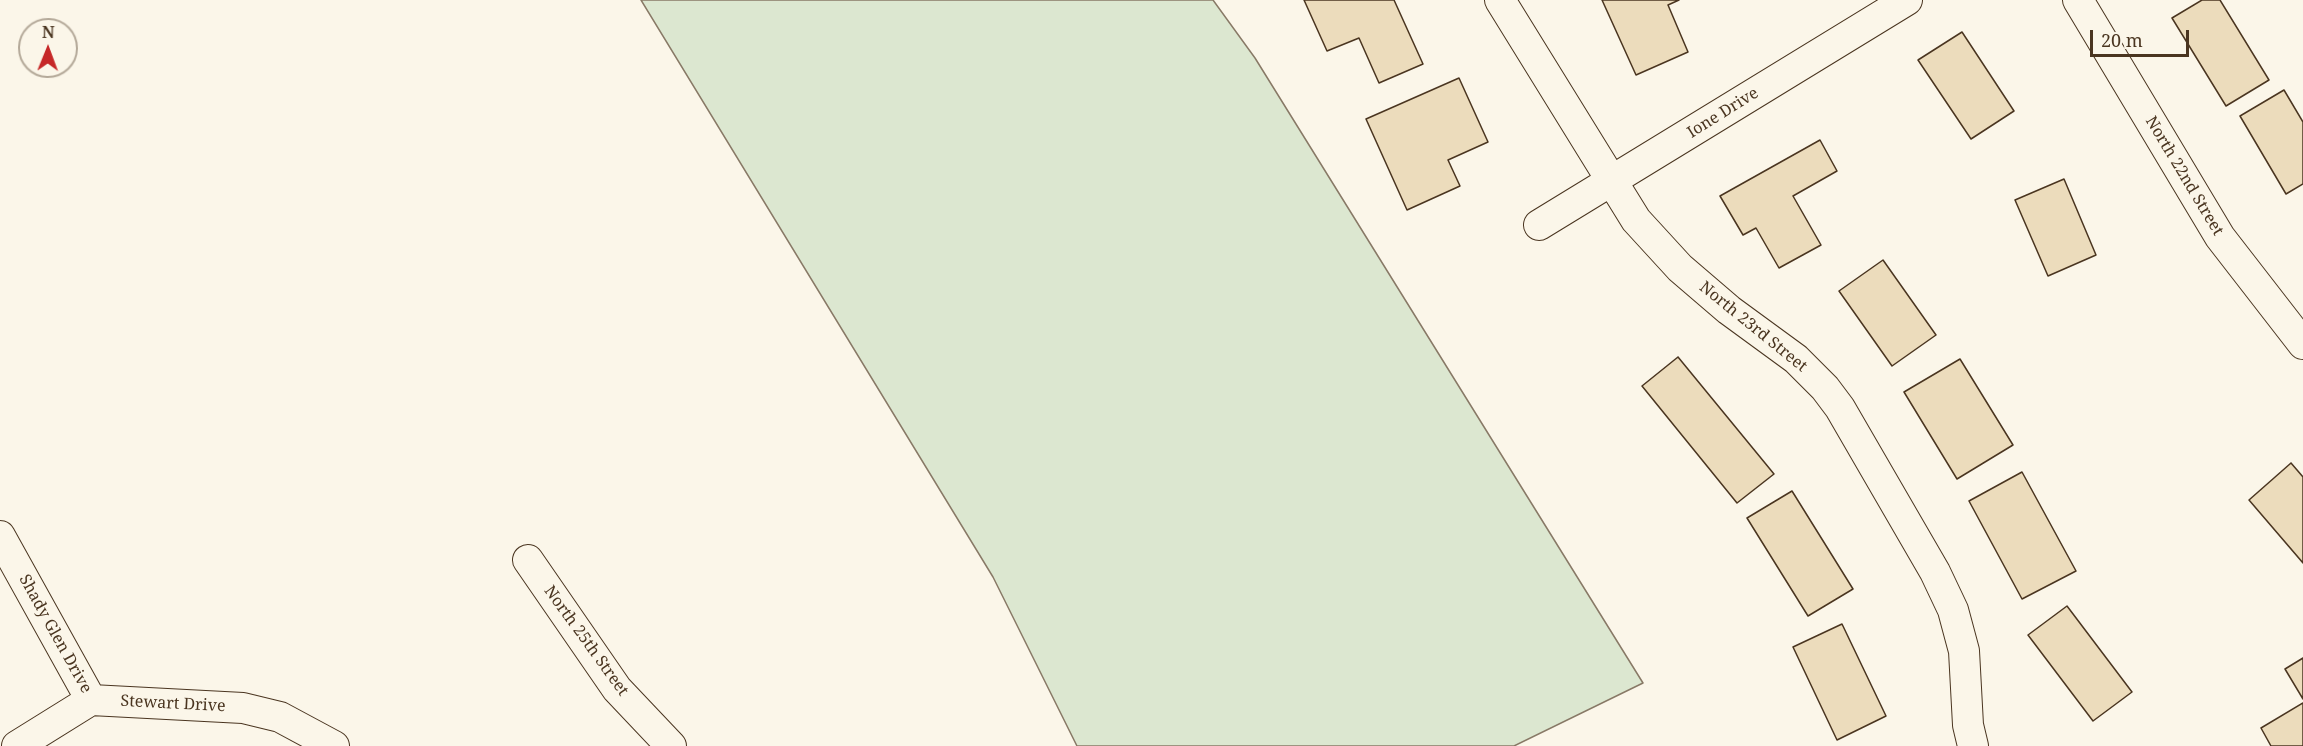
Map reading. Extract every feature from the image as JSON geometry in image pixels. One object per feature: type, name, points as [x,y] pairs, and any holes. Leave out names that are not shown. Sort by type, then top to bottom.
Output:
[{"type":"street","name":"North 23rd Street","points":[[1500,0],[1636,220],[1680,268],[1729,310],[1796,359],[1825,388],[1840,408],[1935,572],[1953,610],[1964,651],[1968,725],[1973,746]]},
{"type":"street","name":"Ione Drive","points":[[1539,225],[1907,0]]},
{"type":"street","name":"North 22nd Street","points":[[2078,0],[2220,237],[2303,344]]},
{"type":"street","name":"Shady Glen Drive","points":[[0,536],[92,700]]},
{"type":"street","name":"North 25th Street","points":[[528,560],[617,689],[671,746]]},
{"type":"street","points":[[17,746],[92,700]]},
{"type":"street","name":"Stewart Drive","points":[[92,700],[243,708],[280,717],[334,746]]},
{"type":"green space","points":[[641,0],[1213,0],[1255,58],[1643,683],[1514,746],[1077,746],[993,577]]},
{"type":"building","points":[[1304,0],[1394,0],[1423,64],[1379,83],[1359,38],[1327,51]]},
{"type":"building","points":[[1602,0],[1679,0],[1668,5],[1688,52],[1636,75]]},
{"type":"building","points":[[2202,0],[2220,0],[2269,80],[2226,106],[2172,18]]},
{"type":"building","points":[[1962,32],[2014,111],[1971,139],[1918,60]]},
{"type":"building","points":[[1459,78],[1488,142],[1448,160],[1460,186],[1407,210],[1366,119]]},
{"type":"building","points":[[2284,90],[2303,122],[2303,184],[2286,194],[2240,116]]},
{"type":"building","points":[[1820,140],[1837,171],[1793,196],[1821,245],[1779,268],[1756,228],[1743,235],[1720,196]]},
{"type":"building","points":[[2064,179],[2096,255],[2048,276],[2015,200]]},
{"type":"building","points":[[1883,260],[1936,335],[1892,366],[1839,291]]},
{"type":"building","points":[[1678,357],[1774,474],[1737,503],[1642,386]]},
{"type":"building","points":[[1960,359],[2013,445],[1957,479],[1904,392]]},
{"type":"building","points":[[2291,463],[2303,477],[2303,563],[2249,500]]},
{"type":"building","points":[[2022,472],[2076,571],[2022,599],[1969,501]]},
{"type":"building","points":[[1792,491],[1853,589],[1808,616],[1747,518]]},
{"type":"building","points":[[2067,606],[2132,692],[2093,721],[2028,635]]},
{"type":"building","points":[[1842,624],[1886,716],[1837,740],[1793,647]]},
{"type":"building","points":[[2303,658],[2303,699],[2285,669]]},
{"type":"building","points":[[2303,703],[2303,746],[2271,746],[2261,728]]}]
